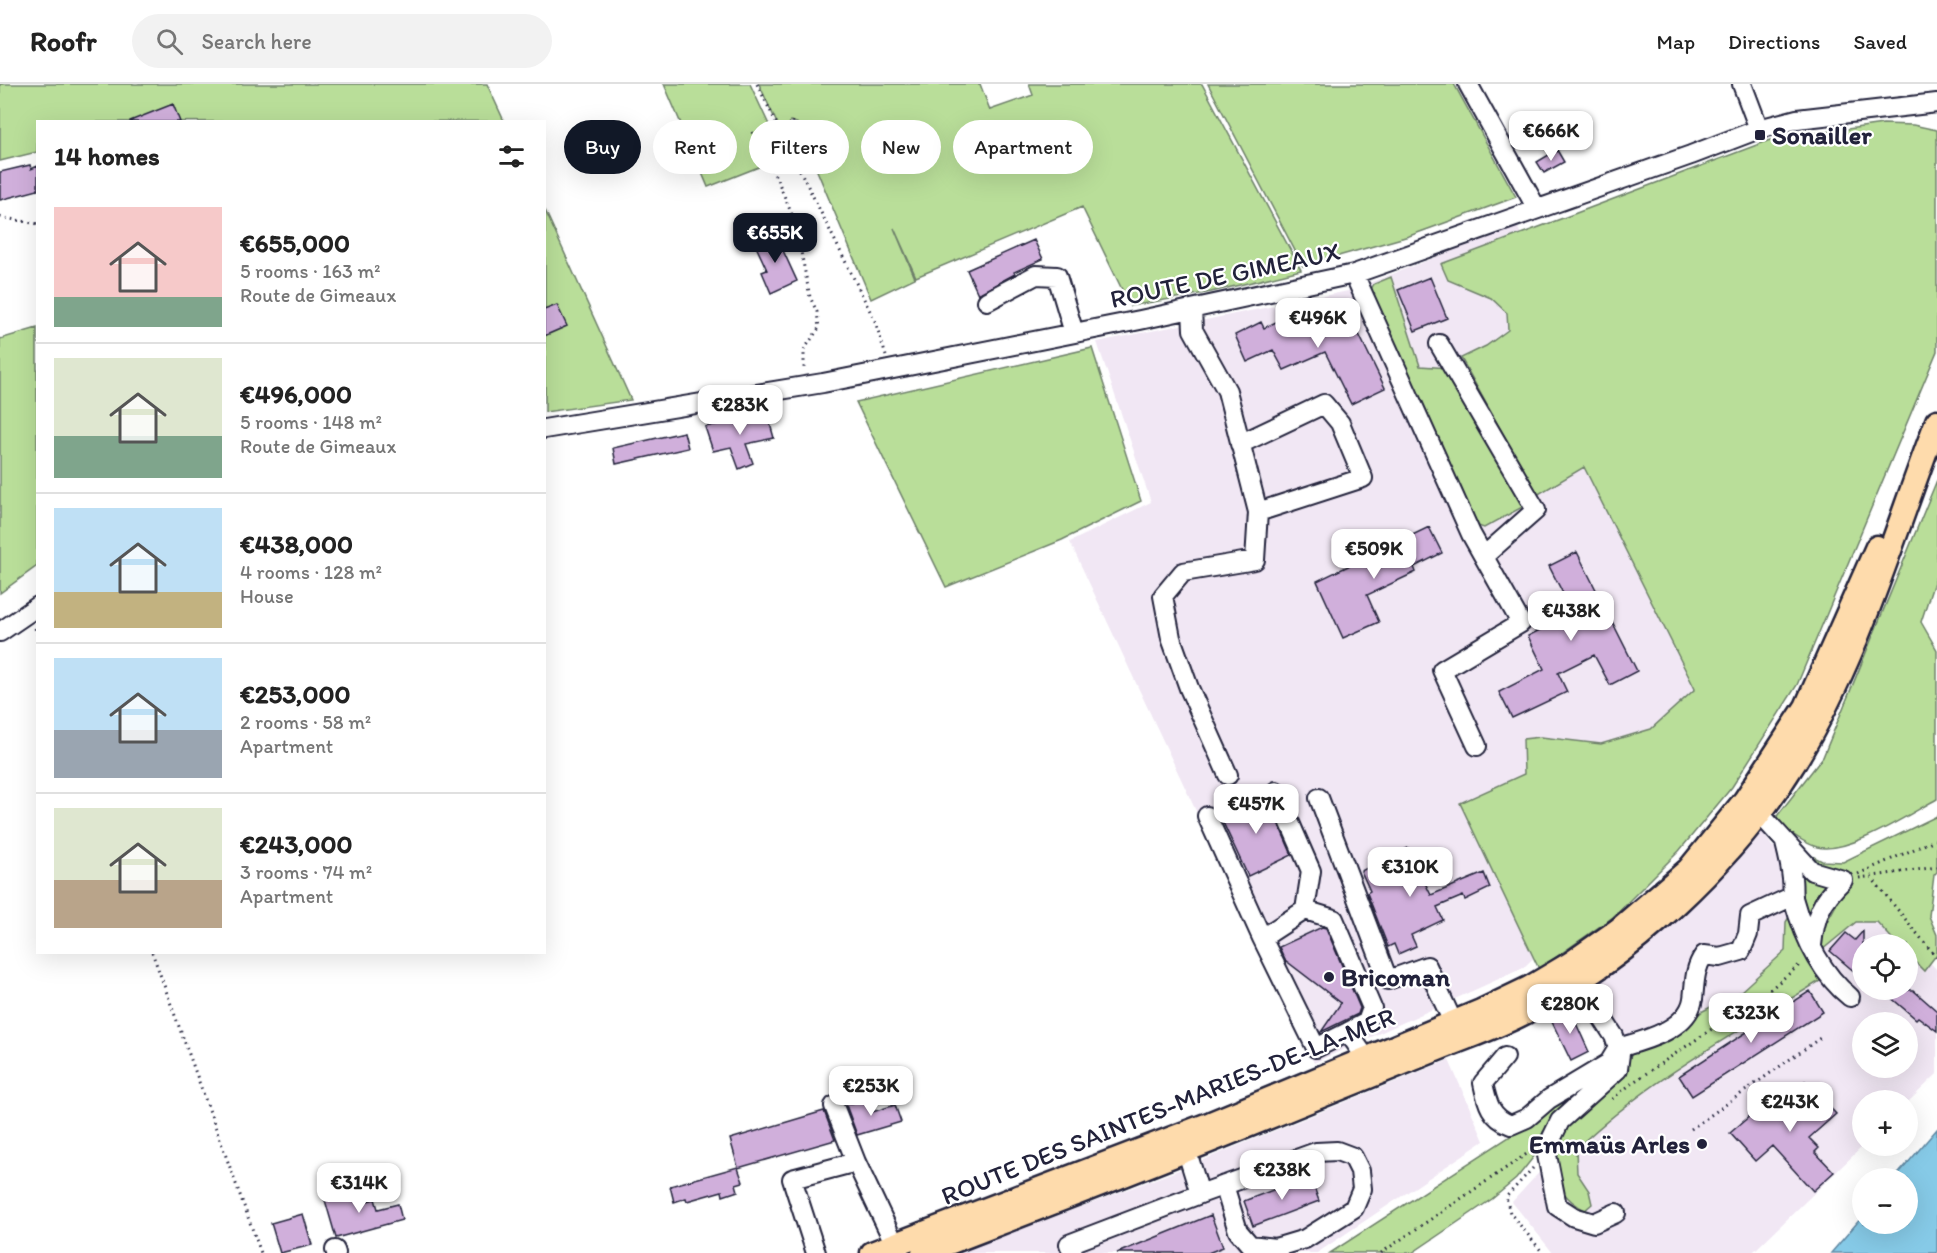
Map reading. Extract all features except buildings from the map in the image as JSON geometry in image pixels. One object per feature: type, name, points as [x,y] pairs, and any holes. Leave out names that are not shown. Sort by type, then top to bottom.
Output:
[{"type":"main road","name":"ROUTE DES SAINTES-MARIES-DE-LA-MER","points":[[872,1253],[897,1248],[1015,1208],[1457,1031],[1526,1012],[1573,973],[1597,969],[1649,928],[1689,892],[1752,805],[1794,764],[1822,711],[1861,626],[1893,546],[1908,497],[1937,421]]},
{"type":"main road","name":"ROUTE DES SAINTES-MARIES-DE-LA-MER","points":[[923,1253],[1015,1208]]},
{"type":"street","points":[[1468,84],[1537,209]]},
{"type":"street","points":[[1742,84],[1759,129]]},
{"type":"street","name":"ROUTE DE GIMEAUX","points":[[546,429],[805,386],[1192,309],[1354,274],[1759,129],[1797,118],[1937,103]]},
{"type":"street","name":"ROUTE DE GIMEAUX","points":[[1898,108],[1937,115]]},
{"type":"street","points":[[1354,274],[1471,534],[1521,623],[1442,670],[1477,746]]},
{"type":"street","points":[[987,301],[1036,276],[1057,276],[1074,333]]},
{"type":"street","points":[[1192,309],[1193,330],[1227,391],[1258,512],[1255,560],[1183,572],[1163,596],[1174,648],[1189,688],[1228,775]]},
{"type":"street","points":[[1439,344],[1536,510],[1484,556]]},
{"type":"street","points":[[1240,444],[1324,404],[1340,423],[1363,478],[1258,512]]},
{"type":"street","points":[[0,632],[36,607]]},
{"type":"street","points":[[1262,938],[1305,910],[1311,871],[1276,791]]},
{"type":"street","points":[[1320,798],[1388,980],[1427,966],[1457,1031]]},
{"type":"street","points":[[1752,805],[1812,871],[1843,880]]},
{"type":"street","points":[[1207,816],[1262,938],[1316,1048],[1367,1022],[1372,1008],[1334,919],[1305,910]]},
{"type":"street","points":[[1785,843],[1792,877],[1793,896],[1812,945],[1820,963],[1850,997]]},
{"type":"street","points":[[1812,945],[1815,921],[1827,895],[1843,880]]},
{"type":"street","points":[[1505,1056],[1483,1083],[1488,1106],[1499,1121],[1511,1125],[1527,1118],[1549,1099],[1609,1063],[1618,1048],[1650,1039],[1679,1022],[1692,1003],[1696,965],[1704,955],[1720,957],[1741,951],[1748,934],[1750,916],[1793,896]]},
{"type":"street","points":[[1573,973],[1614,1036],[1620,1054],[1618,1069],[1560,1121],[1546,1153],[1557,1206],[1574,1217],[1594,1223],[1616,1213]]},
{"type":"street","points":[[1348,1032],[1371,1066]]},
{"type":"street","points":[[834,1106],[856,1162],[897,1248]]},
{"type":"street","points":[[1184,1142],[1200,1194]]},
{"type":"street","points":[[1073,1253],[1069,1244],[1224,1185],[1316,1152],[1337,1151],[1353,1157],[1360,1171],[1362,1189],[1354,1208],[1305,1239],[1275,1248],[1250,1245],[1238,1231],[1224,1185]]},
{"type":"street","points":[[816,1253],[792,1179],[856,1162]]},
{"type":"path","points":[[757,84],[774,120]]},
{"type":"path","points":[[774,174],[795,222],[810,297],[817,312],[819,328],[804,350],[805,386]]},
{"type":"path","points":[[801,174],[874,321],[890,369]]},
{"type":"path","points":[[0,217],[36,224]]},
{"type":"path","points":[[1843,880],[1937,839]]},
{"type":"path","points":[[1843,880],[1937,867]]},
{"type":"path","points":[[1871,877],[1937,958]]},
{"type":"path","points":[[153,954],[261,1253]]},
{"type":"path","points":[[1635,1081],[1768,991],[1801,965]]},
{"type":"path","points":[[1690,1129],[1822,1036]]},
{"type":"path","points":[[1543,1253],[1510,1214],[1506,1197],[1546,1153]]},
{"type":"path","points":[[1382,1253],[1523,1156]]},
{"type":"shaded area","points":[[1517,226],[1618,437],[1733,768],[1523,968],[1314,1063],[1070,542],[1151,502],[1097,342],[1348,291]]},
{"type":"shaded area","points":[[1761,830],[1772,846],[1861,888],[1904,934],[1852,934],[1852,1000],[1918,1000],[1918,950],[1937,970],[1937,1074],[1918,1092],[1918,1090],[1852,1090],[1853,1156],[1752,1253],[1553,1253],[1512,1202],[1639,1064],[1593,981],[1700,892]]},
{"type":"shaded area","points":[[1449,1060],[1484,1141],[1317,1253],[958,1253],[1171,1173]]},
{"type":"green space","points":[[0,84],[487,84],[504,120],[36,120],[36,152],[0,161]]},
{"type":"green space","points":[[664,84],[750,84],[767,120],[749,120],[749,171],[708,187],[702,174],[737,174],[737,120],[679,120]]},
{"type":"green space","points":[[759,84],[980,84],[990,110],[1033,95],[1029,84],[1202,84],[1301,270],[1211,292],[1130,306],[1082,207],[916,277],[894,228],[915,278],[871,299],[818,174],[849,174],[849,120],[776,120]]},
{"type":"green space","points":[[1208,84],[1454,84],[1516,197],[1409,236],[1303,266]]},
{"type":"green space","points":[[1883,124],[1913,125],[1937,130],[1937,351],[1797,685],[1732,787],[1679,851],[1613,917],[1539,969],[1460,803],[1524,774],[1523,739],[1541,737],[1601,744],[1651,729],[1695,689],[1584,467],[1537,495],[1461,358],[1486,346],[1508,330],[1507,313],[1491,298],[1448,280],[1441,264],[1770,140]]},
{"type":"green space","points":[[546,212],[631,400],[546,412]]},
{"type":"green space","points":[[1391,277],[1420,366],[1449,368],[1526,505],[1484,528],[1475,525],[1370,291],[1374,284]]},
{"type":"green space","points":[[36,328],[36,567],[0,593],[0,339]]},
{"type":"green space","points":[[1092,348],[1141,501],[1062,540],[946,587],[856,402]]},
{"type":"green space","points":[[1937,480],[1937,573],[1921,622],[1937,650],[1937,799],[1878,832],[1845,845],[1830,848],[1811,845],[1774,820],[1823,757]]},
{"type":"green space","points":[[1937,816],[1937,872],[1934,875],[1929,916],[1937,935],[1937,954],[1924,971],[1918,965],[1918,934],[1888,934],[1877,922],[1856,922],[1822,950],[1818,938],[1836,905],[1836,873],[1806,856],[1804,852],[1822,861],[1843,862]]},
{"type":"green space","points":[[1797,868],[1823,881],[1825,887],[1810,917],[1805,918]]},
{"type":"green space","points":[[1789,917],[1796,936],[1823,979],[1695,1058],[1604,1124],[1576,1149],[1577,1173],[1589,1191],[1592,1204],[1585,1210],[1572,1201],[1557,1180],[1555,1167],[1556,1154],[1566,1129],[1581,1112],[1616,1081],[1632,1054],[1659,1045],[1703,1011],[1740,992],[1785,951],[1786,922]]},
{"type":"green space","points":[[1606,1071],[1543,1132],[1536,1154],[1516,1179],[1492,1199],[1412,1253],[1330,1253],[1520,1130],[1550,1105]]},
{"type":"water","points":[[1937,1129],[1937,1253],[1831,1253],[1852,1229],[1852,1234],[1918,1234],[1918,1168],[1903,1168],[1914,1156],[1918,1156],[1918,1151]]},
{"type":"place","name":"Sonailler","points":[[1760,135]]},
{"type":"place","name":"Bricoman","points":[[1329,977]]},
{"type":"place","name":"Emmaüs Arles","points":[[1702,1144]]}]
